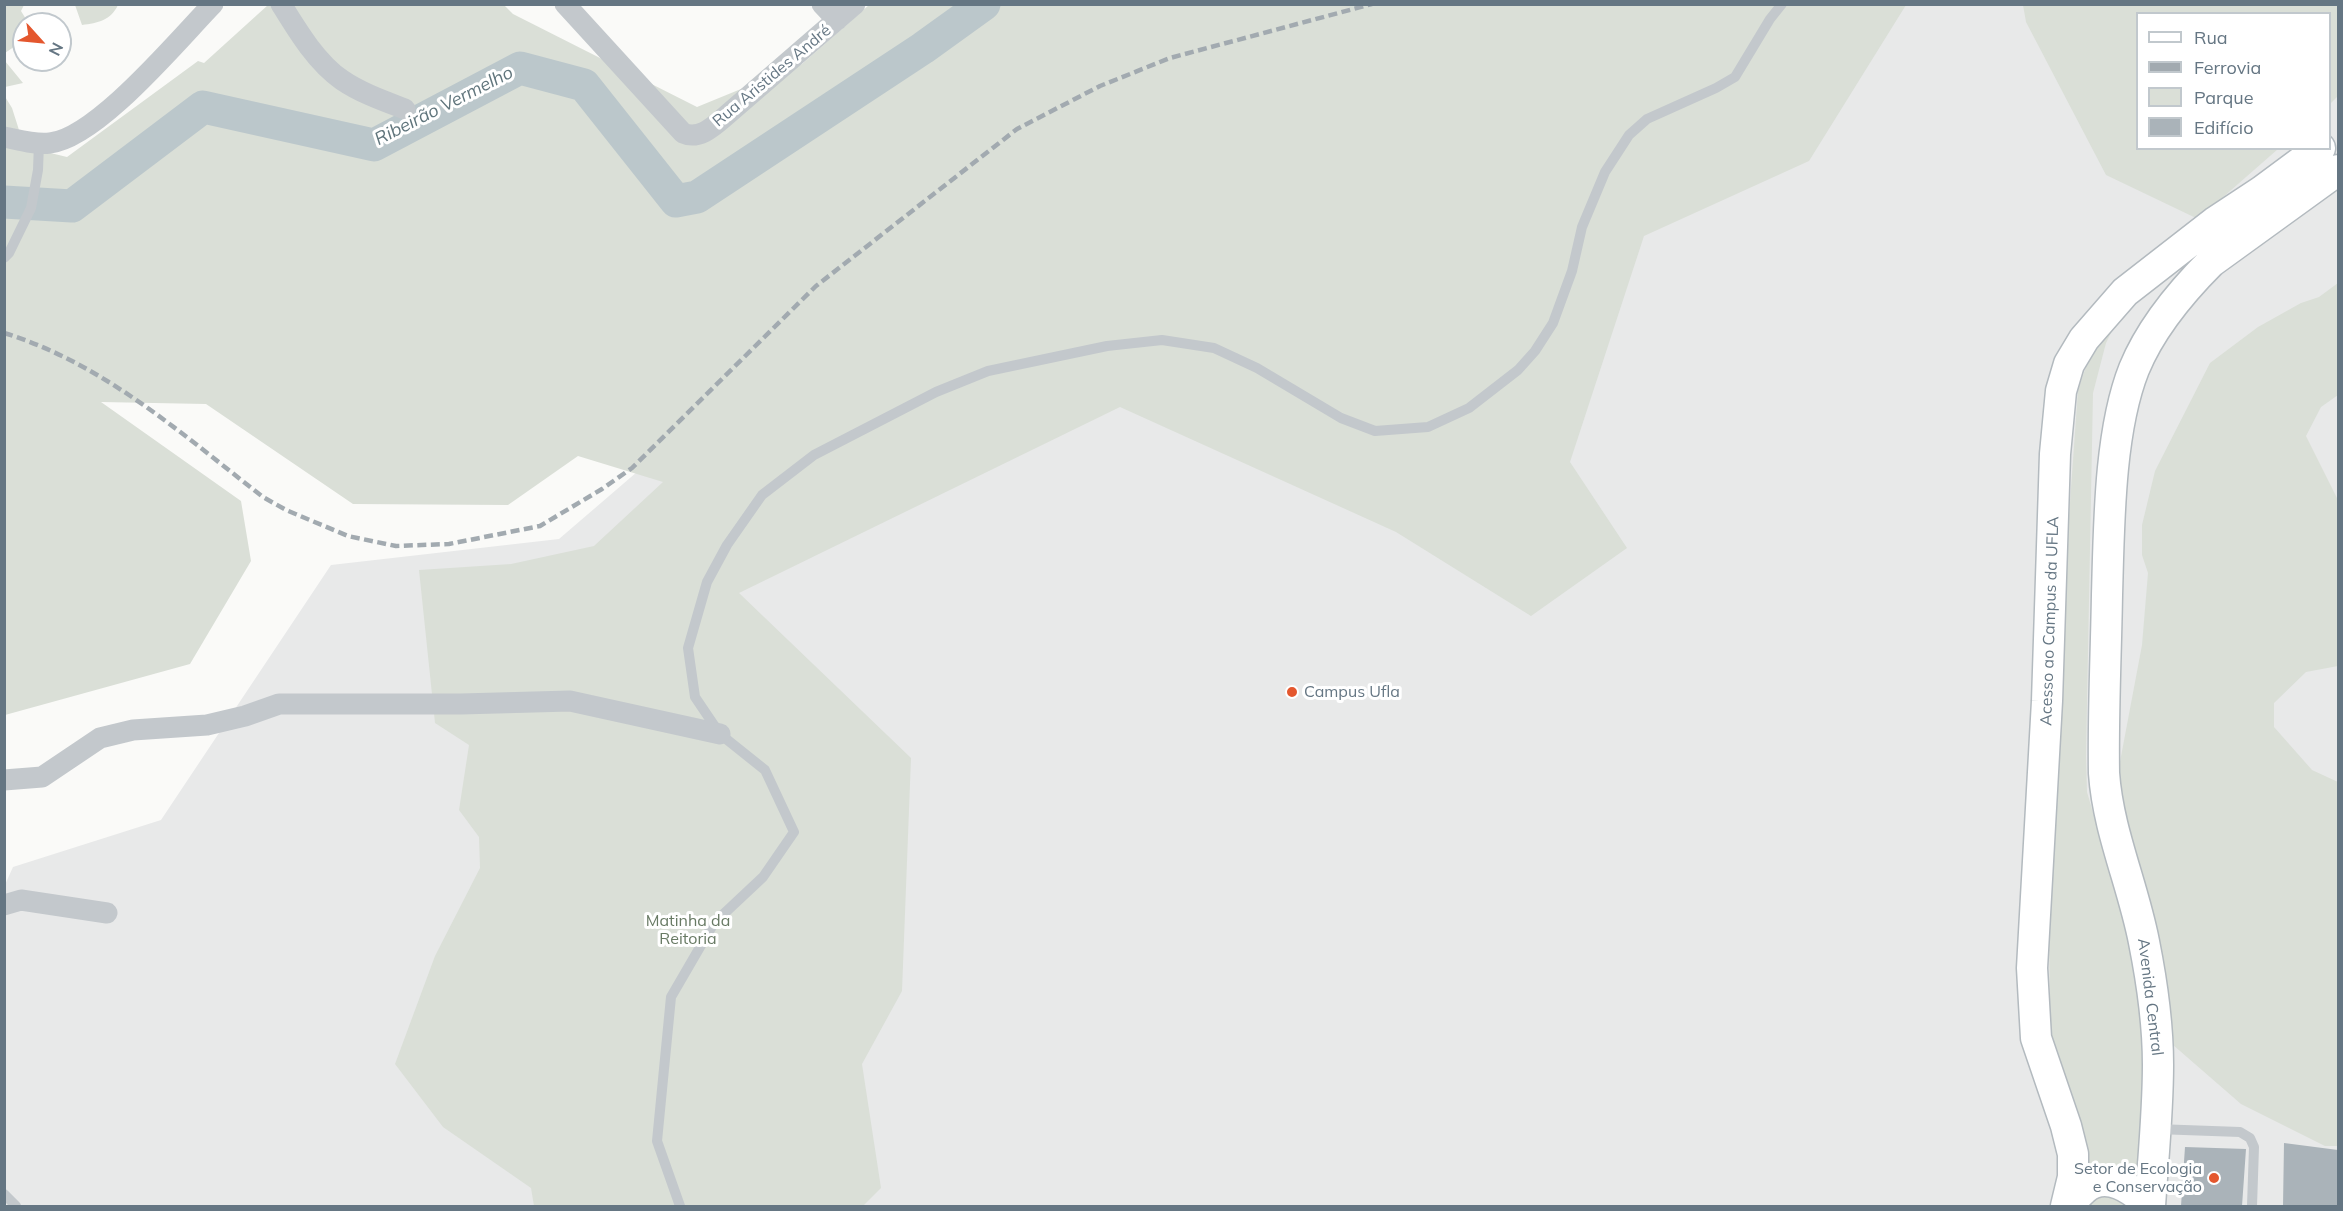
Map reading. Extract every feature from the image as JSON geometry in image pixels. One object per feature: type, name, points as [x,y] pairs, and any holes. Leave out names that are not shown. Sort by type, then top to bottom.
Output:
[{"type":"street","points":[[4,136],[51,143],[84,131],[112,109],[213,4]]},
{"type":"street","points":[[281,4],[310,46],[342,80],[405,109]]},
{"type":"street","name":"Rua Aristides André","points":[[565,4],[683,133],[698,135],[707,131],[855,4]]},
{"type":"street","points":[[822,4],[837,20]]},
{"type":"street","name":"Acesso ao Campus da UFLA","points":[[2067,1206],[2073,1177],[2073,1154],[2066,1125],[2036,1038],[2032,968],[2047,701],[2055,454],[2061,391],[2069,364],[2084,339],[2125,292],[2215,222],[2317,150]]},
{"type":"street","name":"Avenida Central","points":[[2150,1206],[2158,1064],[2152,992],[2144,940],[2105,793],[2108,572],[2113,472],[2123,404],[2135,368],[2182,292],[2211,262],[2338,170]]},
{"type":"street","points":[[4,780],[42,777],[100,738],[133,730],[207,725],[245,716],[279,704],[462,704],[570,701],[720,734]]},
{"type":"street","points":[[4,905],[21,900],[107,913]]},
{"type":"street","points":[[2067,1206],[2085,1187],[2099,1181],[2125,1185],[2150,1206]]},
{"type":"lane","points":[[680,1206],[657,1141],[671,997],[714,922],[763,877],[794,832],[765,770],[720,734],[695,697],[688,648],[707,582],[727,544],[762,495],[814,455],[936,392],[988,371],[1107,346],[1162,340],[1214,348],[1257,368],[1341,418],[1375,431],[1428,427],[1469,408],[1518,370],[1535,351],[1553,323],[1572,271],[1582,227],[1605,172],[1629,135],[1647,119],[1736,77],[1770,19],[1782,4]]},
{"type":"lane","points":[[4,258],[18,237],[31,208],[38,170],[39,143]]},
{"type":"lane","points":[[2154,1129],[2240,1132],[2250,1138],[2254,1147],[2252,1206]]},
{"type":"lane","points":[[4,1194],[16,1206]]},
{"type":"shaded area","name":"Campus Ufla","points":[[1230,5],[2338,5],[2338,1206],[5,1206],[4,887],[13,867],[161,820],[331,565],[559,539],[1022,141]]},
{"type":"green space","points":[[5,4],[24,5],[22,12],[12,12],[12,48],[5,53]]},
{"type":"green space","points":[[75,4],[118,5],[112,14],[103,20],[82,25]]},
{"type":"green space","name":"Matinha da Reitoria","points":[[268,5],[504,5],[513,14],[697,107],[802,64],[869,5],[1906,5],[1809,161],[1644,236],[1570,462],[1627,548],[1531,616],[1396,532],[1120,407],[739,593],[911,758],[902,991],[862,1064],[881,1188],[863,1206],[534,1206],[531,1188],[443,1127],[395,1064],[435,956],[480,868],[479,837],[459,810],[469,745],[435,723],[419,570],[511,564],[594,546],[663,482],[578,456],[508,505],[353,504],[206,404],[101,402],[241,501],[251,561],[190,664],[5,715],[5,142],[67,157],[198,61],[204,63]]},
{"type":"green space","points":[[2023,5],[2338,5],[2338,96],[2331,103],[2331,12],[2136,12],[2136,150],[2277,150],[2198,219],[2106,175],[2026,22]]},
{"type":"green space","points":[[5,61],[23,83],[5,87]]},
{"type":"green space","points":[[4,95],[12,108],[19,130],[5,127]]},
{"type":"green space","points":[[2338,283],[2338,395],[2321,407],[2306,436],[2338,500],[2338,666],[2306,672],[2274,703],[2274,727],[2312,770],[2338,782],[2338,1146],[2325,1146],[2241,1104],[2157,1031],[2145,1075],[2140,1184],[2086,1175],[2050,1032],[2048,810],[2078,390],[2097,335],[2131,292],[2106,343],[2093,393],[2086,756],[2087,792],[2131,942],[2116,783],[2142,645],[2148,573],[2142,555],[2142,525],[2155,471],[2210,363],[2258,327],[2301,303],[2319,297]]},
{"type":"green space","points":[[2103,1197],[2113,1197],[2131,1206],[2084,1206]]},
{"type":"building","points":[[2284,1143],[2338,1150],[2338,1206],[2283,1206]]},
{"type":"building","name":"Setor de Ecologia e Conservação","points":[[2185,1147],[2246,1149],[2242,1206],[2181,1206]]},
{"type":"waterway","name":"Ribeirão Vermelho","points":[[4,202],[72,206],[203,107],[374,145],[520,68],[584,85],[676,201],[697,197],[923,48],[984,4]]},
{"type":"railway","points":[[4,333],[40,346],[108,382],[141,403],[263,497],[286,510],[348,536],[396,546],[449,544],[540,526],[632,468],[816,286],[1017,129],[1100,86],[1170,58],[1372,4]]},
{"type":"place","name":"Campus Ufla","points":[[1292,692]]},
{"type":"place","name":"Setor de Ecologia e Conservação","points":[[2214,1178]]}]
